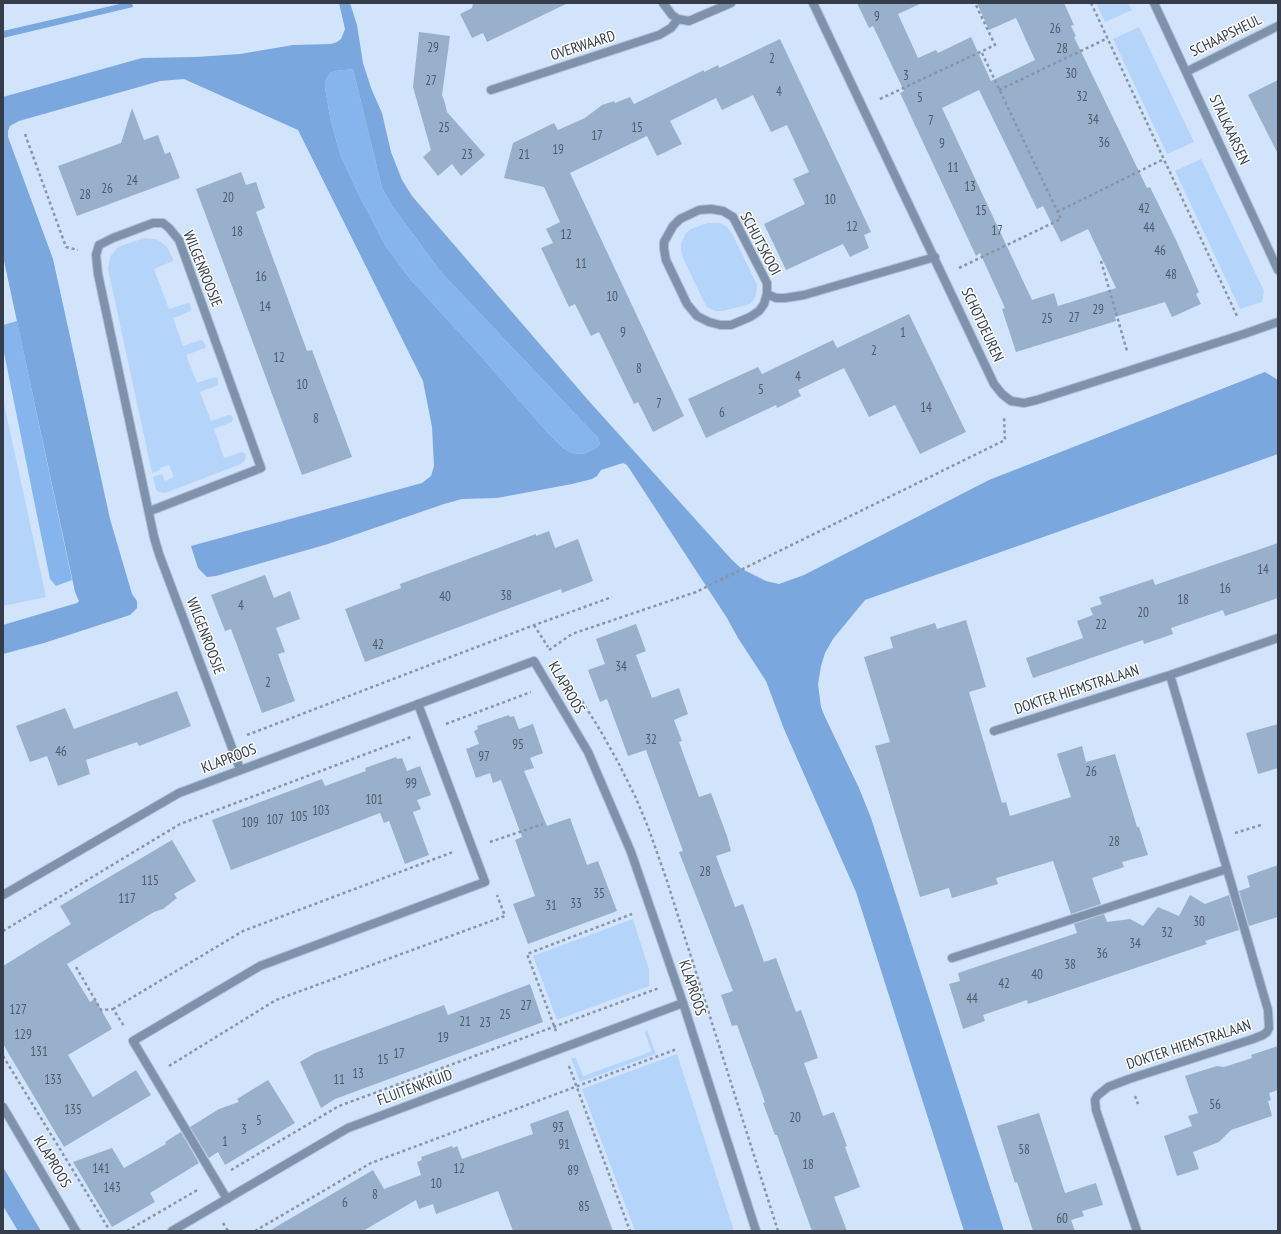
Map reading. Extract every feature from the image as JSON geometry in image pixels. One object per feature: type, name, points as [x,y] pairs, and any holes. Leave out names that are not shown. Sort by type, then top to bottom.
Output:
[{"type":"street","points":[[663,3],[672,15],[678,19],[689,21],[731,3]]},
{"type":"street","name":"SCHOTDEUREN","points":[[813,3],[935,257],[994,384],[1002,394],[1011,401]]},
{"type":"street","name":"STALKAARSEN","points":[[1154,3],[1278,270]]},
{"type":"street","name":"OVERWAARD","points":[[491,90],[660,35],[671,28],[678,19]]},
{"type":"street","name":"SCHAAPSHEUL","points":[[1186,72],[1278,26]]},
{"type":"street","name":"SCHUTSKOOI","points":[[711,209],[723,211],[733,218],[767,283],[767,294],[764,304],[759,311],[731,325],[720,325],[698,316],[687,304],[666,260],[664,242],[673,226],[680,219],[700,210],[711,209]]},
{"type":"street","name":"WILGENROOSJE","points":[[150,511],[261,468],[179,240],[163,223],[153,223],[142,226],[99,245],[96,255],[98,274],[159,554],[240,769]]},
{"type":"street","name":"SCHUTSKOOI","points":[[767,294],[776,298],[804,295],[935,257]]},
{"type":"street","points":[[1011,401],[1024,403],[1132,370],[1278,322]]},
{"type":"street","name":"DOKTER HIEMSTRALAAN","points":[[994,731],[1170,675],[1278,638]]},
{"type":"street","name":"KLAPROOS","points":[[3,895],[178,793],[534,660],[588,752],[631,852],[683,1003],[756,1231]]},
{"type":"street","name":"DOKTER HIEMSTRALAAN","points":[[1137,1231],[1096,1110],[1095,1100],[1097,1096],[1108,1087],[1129,1079],[1253,1039],[1263,1035],[1269,1028],[1268,1010],[1170,675]]},
{"type":"street","points":[[227,1199],[134,1042],[260,966],[485,882],[418,704]]},
{"type":"street","points":[[952,958],[1227,869]]},
{"type":"street","name":"FLUITENKRUID","points":[[172,1231],[348,1128],[683,1003]]},
{"type":"street","name":"KLAPROOS","points":[[3,1107],[76,1231]]},
{"type":"path","points":[[863,107],[995,45],[976,3]]},
{"type":"path","points":[[1091,3],[1236,311],[1244,334]]},
{"type":"path","points":[[999,90],[1108,38]]},
{"type":"path","points":[[944,276],[1061,219],[981,51]]},
{"type":"path","points":[[25,134],[66,247],[96,255]]},
{"type":"path","points":[[1057,212],[1164,159]]},
{"type":"path","points":[[1101,261],[1132,370]]},
{"type":"path","points":[[534,660],[572,634],[696,592],[1005,440],[1004,414],[1011,401]]},
{"type":"path","points":[[230,742],[529,627],[612,597]]},
{"type":"path","points":[[3,931],[180,824],[549,686]]},
{"type":"path","points":[[76,967],[101,1010],[114,1009],[243,931],[471,846],[482,845],[543,824]]},
{"type":"path","points":[[1218,839],[1262,825]]},
{"type":"path","points":[[153,1075],[276,1000],[505,916],[497,894],[485,882]]},
{"type":"path","points":[[630,1231],[527,954],[650,908]]},
{"type":"path","points":[[114,1009],[134,1042]]},
{"type":"path","points":[[255,1231],[371,1162],[577,1087],[695,1042]]},
{"type":"path","points":[[3,1056],[110,1231]]},
{"type":"shaded area","points":[[124,3],[132,3],[133,7],[3,38],[3,31]]},
{"type":"shaded area","points":[[339,3],[350,3],[357,25],[363,63],[371,88],[382,113],[391,152],[402,180],[412,196],[588,400],[732,560],[742,569],[766,581],[779,584],[804,575],[989,480],[1265,372],[1278,380],[1278,454],[865,600],[833,639],[825,653],[818,684],[821,707],[859,788],[871,818],[1004,1231],[964,1231],[856,892],[784,729],[766,681],[727,618],[627,465],[623,463],[601,470],[597,476],[592,479],[572,484],[497,498],[462,499],[328,544],[216,576],[207,577],[198,568],[191,546],[422,483],[431,476],[434,466],[432,427],[423,381],[298,130],[184,79],[160,81],[19,121],[10,126],[8,131],[8,137],[53,259],[110,519],[132,594],[137,601],[137,608],[130,615],[44,643],[3,654],[3,625],[77,603],[79,601],[75,592],[3,256],[3,97],[142,58],[196,57],[240,54],[293,45],[331,44],[341,39],[345,29]],"holes":[[[353,69],[382,188],[391,204],[440,271],[598,438],[600,444],[596,448],[581,454],[572,453],[563,448],[410,279],[385,245],[341,157],[331,122],[325,88],[325,83],[330,73]]]},
{"type":"shaded area","points":[[1096,3],[1128,3],[1132,10],[1105,22]]},
{"type":"shaded area","points":[[1139,27],[1194,142],[1167,154],[1113,39]]},
{"type":"shaded area","points":[[353,69],[382,188],[391,204],[440,271],[598,438],[600,444],[596,448],[581,454],[572,453],[563,448],[410,279],[385,245],[341,157],[331,122],[325,88],[327,78],[330,73],[335,71]]},
{"type":"shaded area","points":[[1201,159],[1264,291],[1262,302],[1240,309],[1175,171]]},
{"type":"shaded area","points":[[708,223],[720,223],[727,227],[733,235],[757,285],[756,294],[750,304],[723,311],[715,311],[707,307],[704,302],[683,258],[681,243],[686,233],[691,229]]},
{"type":"shaded area","points":[[144,238],[156,239],[161,242],[167,247],[173,259],[173,261],[154,269],[169,309],[188,303],[190,304],[191,311],[173,318],[183,346],[201,340],[204,342],[206,347],[186,355],[197,383],[215,377],[218,379],[218,385],[200,392],[211,421],[229,415],[232,416],[232,422],[214,429],[224,458],[242,452],[246,454],[245,460],[241,464],[165,493],[156,490],[153,477],[162,474],[165,481],[174,477],[169,465],[152,473],[108,269],[110,257],[118,247]]},
{"type":"shaded area","points":[[17,321],[72,580],[56,586],[50,579],[3,348],[3,325]]},
{"type":"shaded area","points":[[3,399],[46,597],[3,606]]},
{"type":"shaded area","points":[[633,919],[649,970],[649,986],[557,1020],[533,956]]},
{"type":"shaded area","points":[[647,1030],[656,1054],[580,1082],[571,1058],[576,1058],[583,1076],[650,1052],[651,1050],[645,1033]]},
{"type":"shaded area","points":[[677,1054],[734,1231],[635,1231],[582,1089]]},
{"type":"shaded area","points":[[3,1167],[41,1231],[18,1231],[3,1206]]},
{"type":"building","points":[[473,3],[568,3],[487,42],[483,33],[472,38],[460,14],[472,8]]},
{"type":"building","points":[[857,3],[922,3],[898,14],[918,58],[936,50],[938,53],[971,37],[991,81],[1035,60],[1016,18],[989,30],[977,3],[1064,3],[1074,25],[1071,26],[1076,36],[1074,37],[1147,188],[1150,187],[1176,240],[1199,292],[1196,294],[1201,304],[1172,317],[1165,302],[1115,317],[1116,321],[1016,352],[1002,309],[1005,308],[980,253],[976,256],[900,93],[904,91],[873,26],[869,28]],"holes":[[[979,90],[1037,209],[1043,206],[1061,242],[1088,229],[1116,288],[1058,306],[1054,293],[1032,300],[942,108]]]},
{"type":"building","points":[[419,32],[450,36],[442,95],[447,112],[485,155],[461,176],[452,164],[438,176],[423,157],[431,150],[413,87]]},
{"type":"building","points":[[780,39],[871,232],[864,235],[869,248],[850,257],[843,244],[786,270],[764,224],[805,204],[793,179],[809,172],[787,125],[771,132],[753,95],[722,110],[716,98],[670,121],[682,144],[657,156],[647,136],[570,173],[684,416],[653,432],[638,402],[634,404],[599,332],[591,336],[575,304],[569,307],[541,248],[553,243],[546,229],[560,222],[544,187],[504,178],[513,143],[554,123],[558,130],[585,118],[602,105],[614,101],[615,103],[630,97],[634,104],[704,70],[704,72],[718,65],[719,68]]},
{"type":"building","points":[[1278,80],[1278,154],[1248,95]]},
{"type":"building","points":[[132,108],[144,140],[158,135],[165,154],[170,152],[180,178],[77,216],[58,166],[121,143]]},
{"type":"building","points":[[241,172],[246,185],[256,182],[265,208],[256,212],[307,351],[312,350],[352,457],[302,475],[196,189]]},
{"type":"building","points":[[909,314],[966,432],[920,454],[895,405],[869,417],[844,368],[798,390],[801,396],[777,408],[776,405],[706,438],[688,399],[758,367],[762,374],[833,340],[837,348]]},
{"type":"building","points":[[549,531],[555,548],[578,539],[593,581],[562,593],[561,589],[365,662],[345,609],[401,588],[400,584],[536,534],[536,536]]},
{"type":"building","points":[[1278,543],[1278,598],[1225,616],[1223,610],[1171,628],[1173,634],[1144,644],[1143,640],[1033,678],[1026,658],[1083,638],[1077,621],[1093,615],[1090,608],[1102,604],[1099,597],[1153,579],[1155,585]]},
{"type":"building","points":[[265,575],[274,598],[290,591],[300,619],[276,628],[285,652],[278,654],[295,701],[262,713],[231,629],[225,631],[211,595]]},
{"type":"building","points":[[966,620],[986,687],[969,692],[1002,803],[1006,802],[1010,816],[1071,797],[1057,754],[1082,746],[1086,762],[1115,754],[1137,827],[1139,827],[1148,855],[1122,862],[1124,867],[1092,878],[1101,904],[1071,914],[1053,861],[996,878],[998,884],[952,898],[949,888],[920,897],[875,746],[890,742],[864,657],[893,648],[890,637],[935,623],[937,629]]},
{"type":"building","points":[[636,624],[646,651],[636,655],[652,698],[679,688],[688,714],[674,720],[682,741],[679,742],[699,797],[711,793],[727,836],[731,851],[716,856],[735,907],[743,904],[764,962],[776,958],[796,1012],[801,1010],[818,1058],[804,1063],[823,1116],[834,1112],[860,1187],[834,1197],[847,1231],[812,1231],[777,1135],[775,1135],[763,1103],[765,1102],[737,1025],[732,1026],[721,995],[733,991],[679,852],[683,851],[646,750],[628,756],[607,699],[600,702],[588,670],[605,664],[596,639]]},
{"type":"building","points":[[177,691],[191,726],[139,746],[137,742],[86,760],[90,774],[58,786],[47,756],[30,762],[16,726],[65,708],[74,729]]},
{"type":"building","points":[[509,715],[510,717],[514,716],[519,729],[533,724],[543,753],[530,758],[534,768],[524,771],[547,826],[570,818],[587,865],[598,861],[617,911],[528,944],[513,904],[535,896],[515,840],[522,837],[501,780],[493,783],[490,773],[476,778],[466,749],[479,744],[474,731],[478,729],[477,726]]},
{"type":"building","points":[[1278,724],[1278,768],[1258,774],[1246,733]]},
{"type":"building","points":[[396,757],[397,759],[402,758],[407,771],[420,766],[431,795],[417,800],[421,809],[413,812],[429,855],[405,864],[389,821],[384,823],[380,813],[231,870],[212,820],[322,779],[325,786],[366,771],[365,768]]},
{"type":"building","points":[[172,840],[196,881],[174,894],[177,898],[163,909],[154,912],[67,964],[90,1002],[95,999],[112,1029],[68,1055],[93,1097],[136,1070],[151,1095],[64,1147],[3,1044],[3,966],[71,924],[60,906]]},
{"type":"building","points":[[1278,865],[1278,917],[1249,926],[1239,891],[1250,887],[1247,876]]},
{"type":"building","points":[[1190,895],[1205,904],[1229,895],[1239,930],[1205,941],[1207,944],[1028,1004],[1027,1000],[983,1015],[985,1021],[963,1029],[949,984],[960,981],[958,973],[1077,933],[1074,924],[1104,914],[1107,922],[1130,919],[1143,926],[1158,907],[1179,916]]},
{"type":"building","points":[[530,984],[543,1022],[335,1099],[321,1108],[300,1062],[315,1053],[444,1005],[448,1015]]},
{"type":"building","points":[[1278,1046],[1278,1090],[1269,1093],[1271,1100],[1268,1101],[1272,1116],[1231,1130],[1219,1142],[1193,1152],[1199,1169],[1177,1176],[1164,1136],[1192,1126],[1188,1116],[1198,1113],[1185,1076],[1217,1066],[1224,1067],[1252,1058],[1251,1055]]},
{"type":"building","points":[[268,1080],[295,1123],[225,1165],[218,1152],[209,1158],[190,1127],[219,1109],[239,1102],[237,1099]]},
{"type":"building","points":[[568,1110],[613,1231],[513,1231],[498,1191],[436,1214],[433,1204],[419,1209],[416,1200],[363,1231],[269,1231],[373,1170],[384,1189],[421,1175],[417,1162],[422,1160],[421,1157],[452,1146],[453,1148],[457,1146],[462,1159],[533,1134],[530,1124]]},
{"type":"building","points":[[1039,1113],[1065,1193],[1096,1183],[1103,1205],[1082,1211],[1084,1216],[1071,1220],[1075,1231],[1033,1231],[1017,1182],[1015,1183],[997,1126]]},
{"type":"building","points":[[181,1132],[199,1163],[150,1193],[155,1202],[112,1227],[73,1162],[112,1148],[124,1168],[166,1144],[165,1142]]}]
